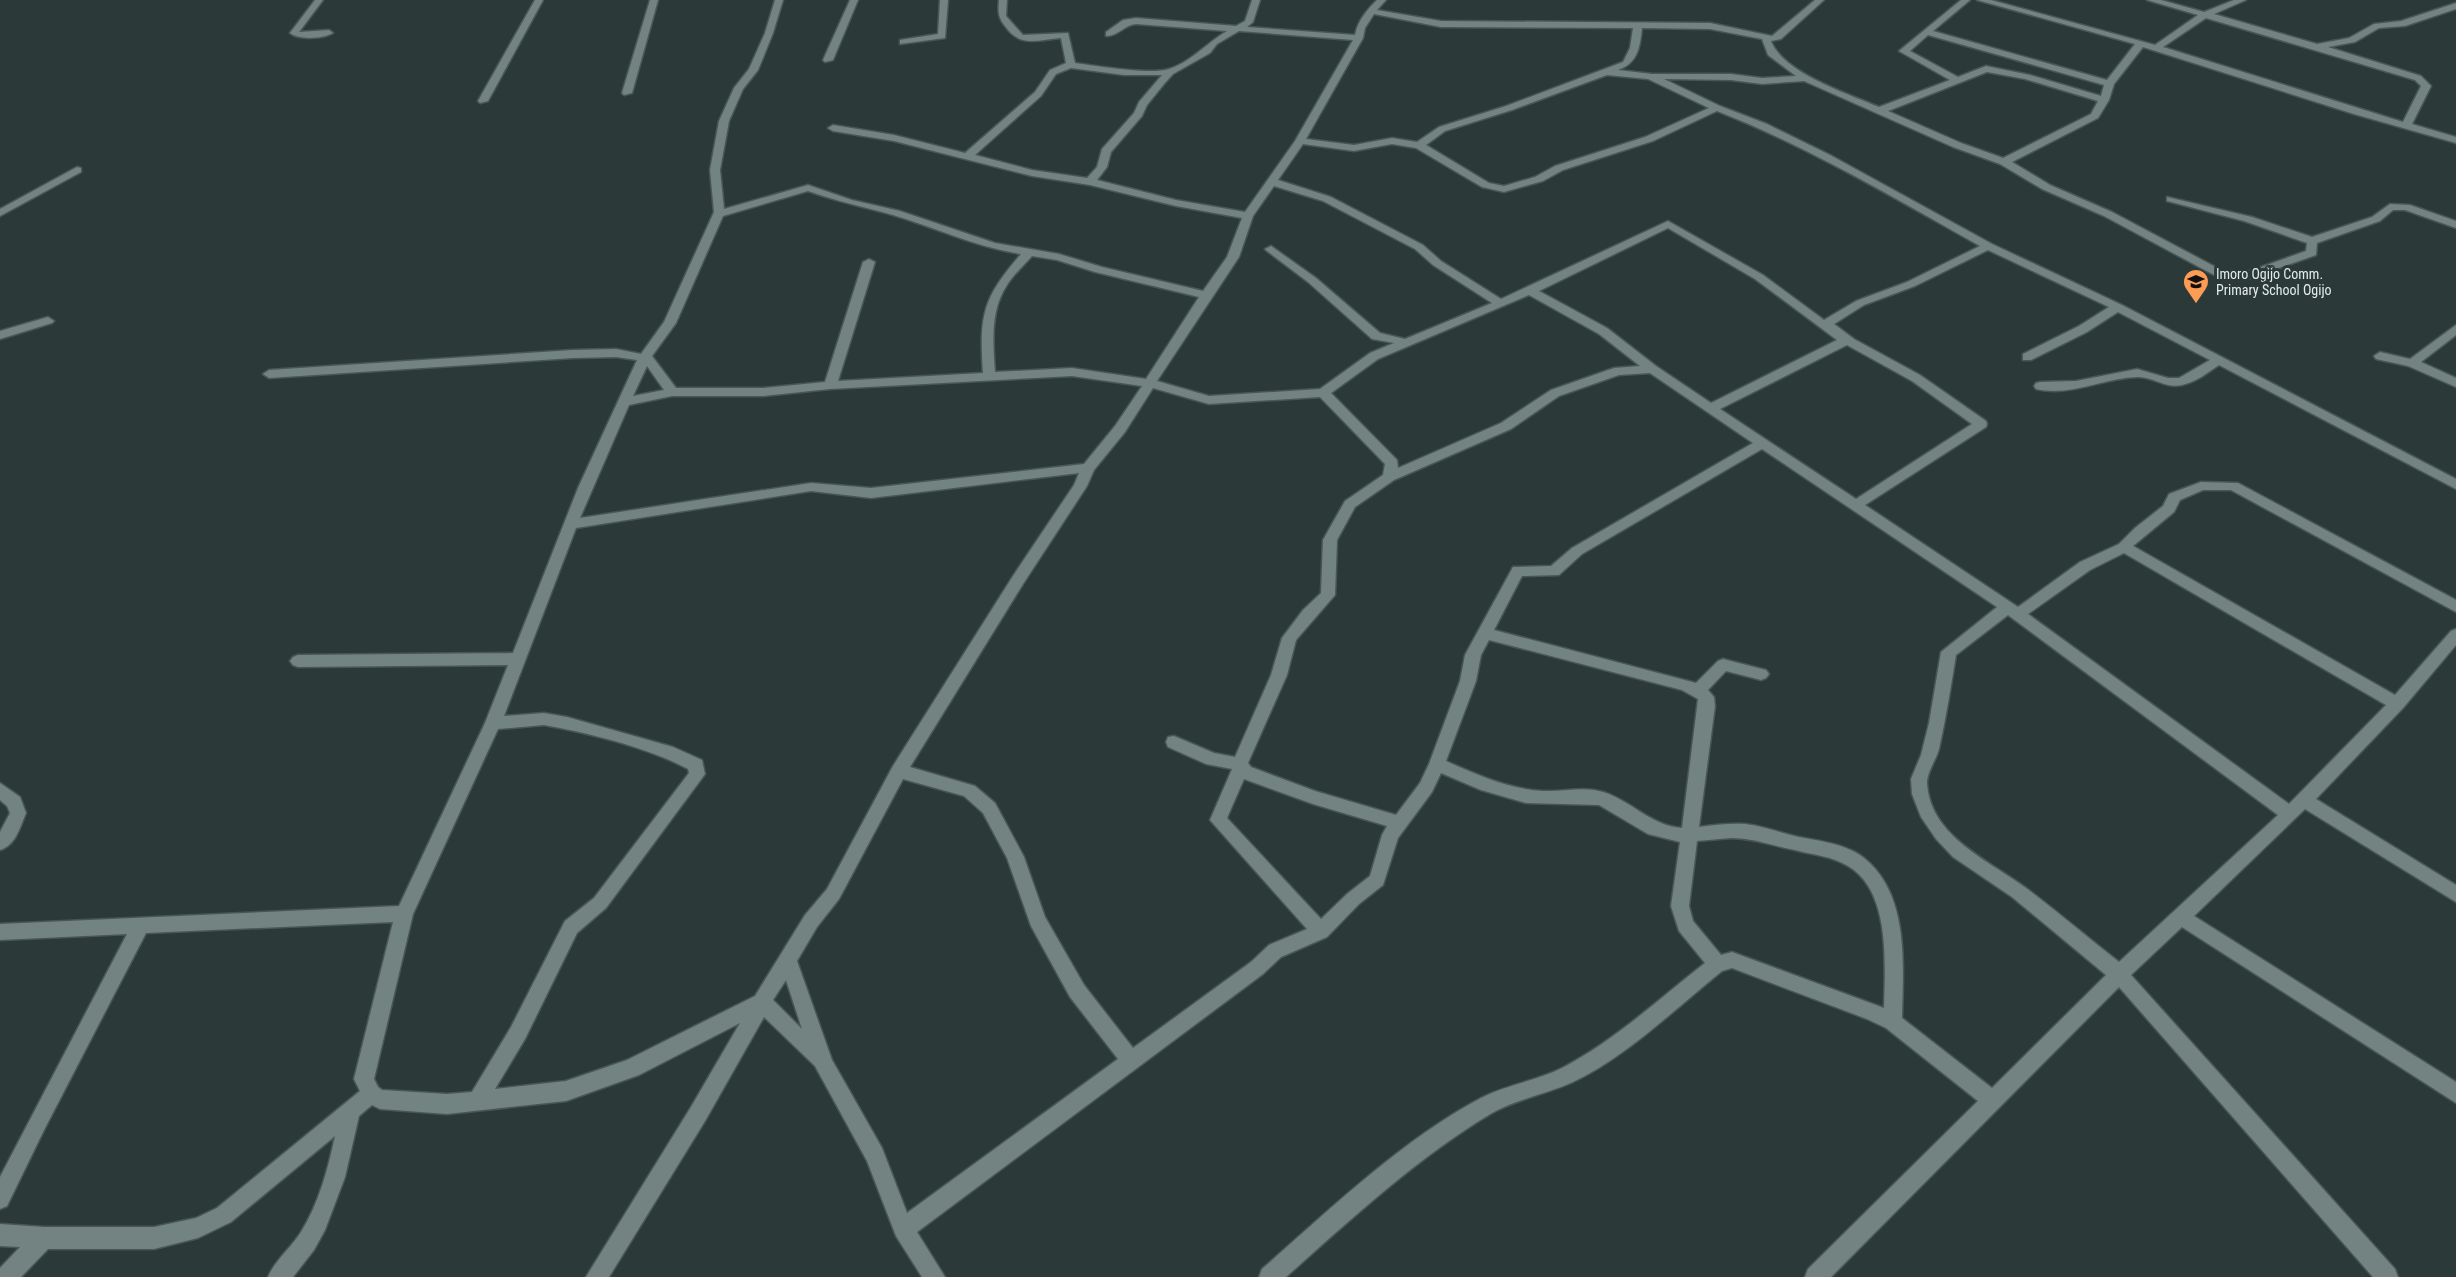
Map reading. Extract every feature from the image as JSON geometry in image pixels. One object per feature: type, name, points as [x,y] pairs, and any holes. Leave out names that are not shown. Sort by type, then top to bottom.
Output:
[{"type":"street","points":[[319,0],[294,33],[300,35],[329,33]]},
{"type":"street","points":[[483,101],[539,0]]},
{"type":"street","points":[[627,93],[654,0]]},
{"type":"street","points":[[762,1002],[632,1068],[566,1091],[447,1104],[380,1099],[371,1094],[364,1079],[404,914],[493,723],[571,524],[624,402],[645,357],[670,323],[718,214],[715,170],[724,121],[739,88],[753,70],[770,33],[779,0]]},
{"type":"street","points":[[828,60],[854,0]]},
{"type":"street","points":[[903,42],[942,36],[944,0]]},
{"type":"street","points":[[1003,0],[1002,16],[1014,33],[1021,38],[1065,35],[1071,65]]},
{"type":"street","points":[[1090,182],[1101,167],[1106,151],[1139,114],[1142,104],[1170,72],[1207,51],[1214,42],[1249,22],[1257,0]]},
{"type":"street","points":[[597,1277],[698,1114],[811,921],[833,894],[900,771],[1018,580],[1080,486],[1088,468],[1120,429],[1233,257],[1248,216],[1300,141],[1359,38],[1358,33],[1371,11],[1382,0]]},
{"type":"street","points":[[1371,11],[1442,24],[1710,26],[1766,39],[1778,37],[1820,0]]},
{"type":"street","points":[[1959,81],[1904,51],[1966,0]]},
{"type":"street","points":[[1982,0],[2141,43],[2456,140]]},
{"type":"street","points":[[2151,0],[2418,78],[2426,86],[2406,126]]},
{"type":"street","points":[[2156,48],[2204,15],[2242,0]]},
{"type":"street","points":[[2315,47],[2352,40],[2377,26],[2402,24],[2456,6]]},
{"type":"street","points":[[1109,34],[1131,21],[1359,38]]},
{"type":"street","points":[[1419,145],[1442,129],[1509,108],[1627,64],[1635,48],[1638,26]]},
{"type":"street","points":[[1926,32],[2109,84]]},
{"type":"street","points":[[1766,39],[1771,53],[1804,78],[1957,145],[2004,162],[2046,186],[2108,214],[2220,274],[2245,277],[2283,264],[2312,253],[2312,240]]},
{"type":"street","points":[[2004,162],[2095,116],[2104,100],[2109,84],[2141,43]]},
{"type":"street","points":[[1627,64],[1645,76],[1764,126],[1826,157],[1988,246],[2118,307],[2456,485]]},
{"type":"street","points":[[968,156],[1038,94],[1053,72],[1061,67],[1071,65],[1124,72],[1170,72]]},
{"type":"street","points":[[1881,110],[1986,69],[2027,77],[2104,100]]},
{"type":"street","points":[[1606,72],[1645,76],[1731,77],[1762,81],[1804,78]]},
{"type":"street","points":[[1300,141],[1354,148],[1392,141],[1419,145],[1486,186],[1504,189],[1539,179],[1559,168],[1649,139],[1697,115],[1717,108]]},
{"type":"street","points":[[833,128],[894,138],[1032,173],[1090,182],[1176,203],[1248,216]]},
{"type":"street","points":[[1810,162],[1826,157]]},
{"type":"street","points":[[0,213],[77,170]]},
{"type":"street","points":[[1272,182],[1328,199],[1419,247],[1437,263],[1500,303]]},
{"type":"street","points":[[718,214],[808,188],[849,202],[896,213],[993,246],[1059,256],[1099,270],[1206,295]]},
{"type":"street","points":[[2172,199],[2248,219],[2312,240],[2376,219],[2390,207],[2406,207],[2456,225]]},
{"type":"street","points":[[624,402],[672,392],[763,392],[830,385],[1072,372],[1151,382],[1209,400],[1323,393],[1374,356],[1530,291],[1668,224],[1759,277],[1845,341],[1710,409]]},
{"type":"street","points":[[1856,505],[1981,424],[1950,400],[1892,364],[1845,341],[1826,324],[1860,303],[1911,284],[1988,246]]},
{"type":"street","points":[[1271,249],[1312,280],[1376,336],[1404,342]]},
{"type":"street","points":[[989,378],[988,325],[1000,286],[1029,252]]},
{"type":"street","points":[[830,385],[869,262]]},
{"type":"street","points":[[1530,291],[1603,331],[1652,369],[1760,444],[1856,505],[2013,611],[2290,814]]},
{"type":"street","points":[[2027,357],[2083,329],[2118,307]]},
{"type":"street","points":[[0,335],[48,321]]},
{"type":"street","points":[[2412,363],[2456,329]]},
{"type":"street","points":[[1374,356],[1376,336]]},
{"type":"street","points":[[269,374],[616,352],[645,357],[672,392]]},
{"type":"street","points":[[2380,356],[2412,363],[2456,383]]},
{"type":"street","points":[[2040,386],[2076,385],[2137,373],[2169,383],[2180,383],[2218,360]]},
{"type":"street","points":[[1321,931],[1218,820],[1279,675],[1289,638],[1328,595],[1330,540],[1350,504],[1389,477],[1506,426],[1555,393],[1618,371],[1652,369]]},
{"type":"street","points":[[1323,393],[1392,463],[1389,477]]},
{"type":"street","points":[[903,1229],[1132,1062],[1257,968],[1275,951],[1321,931],[1353,898],[1377,880],[1390,835],[1426,787],[1468,681],[1473,656],[1518,571],[1554,571],[1577,550],[1760,444]]},
{"type":"street","points":[[571,524],[811,487],[871,493],[1088,468]]},
{"type":"street","points":[[2387,1277],[2120,974],[2018,892],[1959,852],[1942,834],[1927,812],[1920,794],[1919,779],[1929,755],[1937,723],[1949,652],[2085,566],[2124,547],[2140,531],[2169,509],[2174,497],[2201,486],[2233,486],[2456,607]]},
{"type":"street","points":[[2124,547],[2397,704]]},
{"type":"street","points":[[1485,633],[1685,685],[1698,690],[1706,697],[1707,706],[1680,906],[1685,926],[1717,964]]},
{"type":"street","points":[[1816,1277],[2120,974],[2304,800],[2397,704],[2456,635]]},
{"type":"street","points":[[298,662],[518,659]]},
{"type":"street","points":[[1698,690],[1723,665],[1761,674]]},
{"type":"street","points":[[477,1101],[518,1033],[571,927],[600,903],[697,774],[696,765],[673,753],[567,723],[544,719],[493,723]]},
{"type":"street","points":[[1174,742],[1212,759],[1240,766],[1313,797],[1400,823]]},
{"type":"street","points":[[1437,764],[1497,791],[1539,798],[1561,799],[1584,795],[1602,799],[1657,830],[1671,834],[1740,831],[1815,848],[1857,862],[1872,877],[1880,892],[1893,935],[1893,1022]]},
{"type":"street","points":[[900,771],[969,791],[989,808],[1016,857],[1037,920],[1077,991],[1132,1062]]},
{"type":"street","points":[[0,790],[14,802],[18,813],[8,836],[0,843]]},
{"type":"street","points":[[2304,800],[2456,894]]},
{"type":"street","points":[[0,932],[404,914]]},
{"type":"street","points":[[2181,917],[2456,1093]]},
{"type":"street","points":[[0,1199],[37,1123],[141,926]]},
{"type":"street","points":[[788,960],[824,1064],[875,1155],[903,1229],[934,1277]]},
{"type":"street","points":[[1270,1277],[1366,1191],[1433,1141],[1488,1105],[1567,1075],[1611,1048],[1717,964],[1732,960],[1864,1008],[1893,1022],[1992,1100]]},
{"type":"street","points":[[762,1002],[824,1064]]},
{"type":"street","points":[[0,1235],[44,1238],[154,1238],[198,1228],[224,1215],[350,1114],[371,1094]]},
{"type":"street","points":[[279,1277],[310,1238],[323,1211],[339,1167],[350,1114]]},
{"type":"street","points":[[6,1277],[44,1238]]},
{"type":"place","name":"Imoro Ogijo Comm. Primary School Ogijo","points":[[2196,305]]}]
